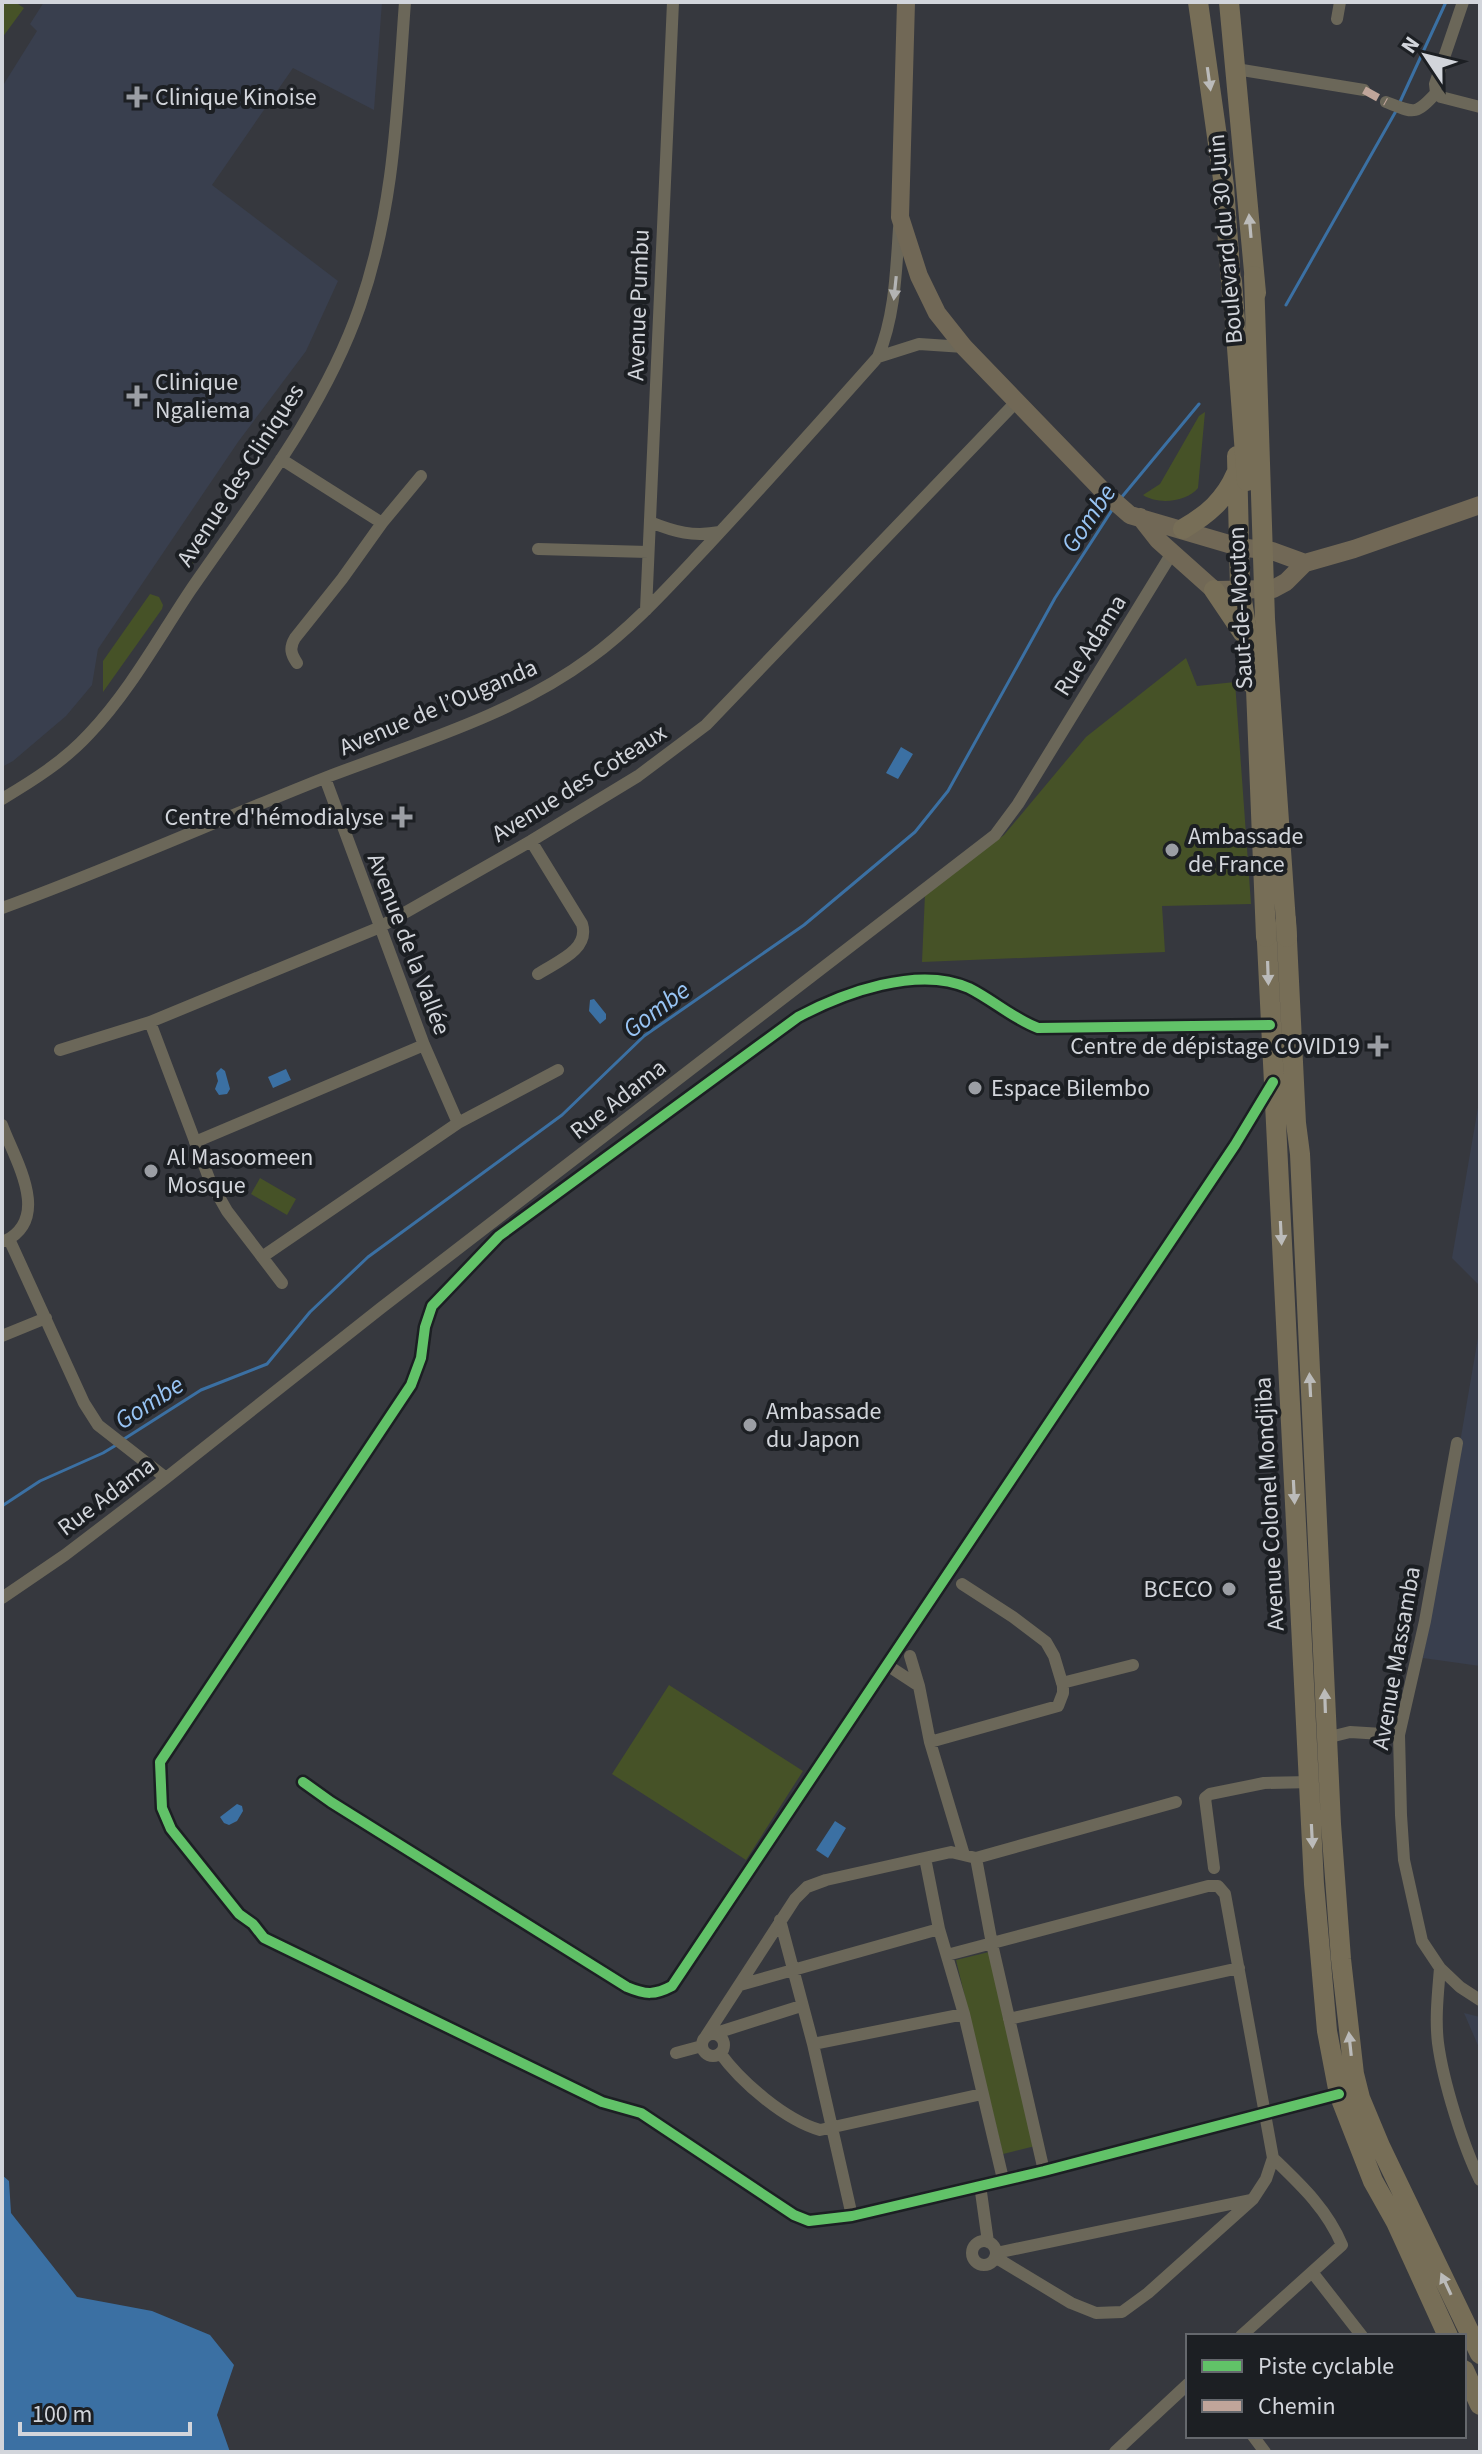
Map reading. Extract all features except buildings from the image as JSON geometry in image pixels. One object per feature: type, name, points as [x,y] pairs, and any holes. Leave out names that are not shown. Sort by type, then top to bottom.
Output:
[{"type":"main road","points":[[906,2],[900,217],[937,313],[964,347],[1106,494],[1135,516],[1214,590],[1249,644]]},
{"type":"main road","name":"Boulevard du 30 Juin","points":[[1198,2],[1224,186],[1232,281],[1239,547]]},
{"type":"main road","name":"Boulevard du 30 Juin","points":[[1229,2],[1270,471],[1273,589]]},
{"type":"main road","name":"Saut-de-Mouton","points":[[1254,276],[1277,937]]},
{"type":"main road","name":"Saut-de-Mouton","points":[[1232,281],[1277,937]]},
{"type":"main road","points":[[1183,529],[1213,508],[1229,489],[1237,470]]},
{"type":"main road","points":[[1214,590],[1273,589],[1286,582],[1305,563],[1480,505]]},
{"type":"main road","points":[[1135,516],[1239,547],[1272,551],[1305,563]]},
{"type":"main road","points":[[1239,517],[1271,516]]},
{"type":"main road","name":"Avenue Colonel Mondjiba","points":[[1239,547],[1240,588],[1249,644],[1300,1154],[1311,1609],[1319,1781],[1354,2074],[1360,2098],[1380,2146],[1480,2354]]},
{"type":"main road","name":"Avenue Colonel Mondjiba","points":[[1273,589],[1277,937],[1270,1025],[1311,1609],[1326,1738],[1319,1781],[1314,1884],[1327,2031],[1339,2094],[1373,2181],[1396,2222],[1447,2334]]},
{"type":"main road","points":[[1245,621],[1273,619]]},
{"type":"main road","points":[[1273,1082],[1294,1081]]},
{"type":"main road","points":[[1466,2374],[1480,2405]]},
{"type":"street","name":"Avenue des Cliniques","points":[[2,799],[45,773],[89,734],[114,704],[281,459],[323,389],[355,318],[388,206],[405,2]]},
{"type":"street","name":"Avenue Pumbu","points":[[646,610],[673,2]]},
{"type":"street","points":[[1337,19],[1340,2]]},
{"type":"street","points":[[1463,2],[1435,84],[1436,93],[1480,107]]},
{"type":"street","points":[[1236,69],[1364,90]]},
{"type":"street","points":[[1386,102],[1409,111],[1421,109],[1436,93]]},
{"type":"street","name":"Avenue de l’Ouganda","points":[[2,908],[76,881],[515,702],[591,657],[646,610],[878,357],[886,338],[895,289],[900,217]]},
{"type":"street","points":[[878,357],[919,344],[964,347]]},
{"type":"street","name":"Avenue des Coteaux","points":[[60,1050],[150,1022],[378,928],[638,776],[706,725],[1018,400]]},
{"type":"street","points":[[281,459],[382,523]]},
{"type":"street","points":[[297,663],[291,653],[295,638],[421,476]]},
{"type":"street","points":[[650,522],[687,535],[720,532]]},
{"type":"street","points":[[538,549],[648,552]]},
{"type":"street","name":"Rue Adama","points":[[2,1598],[65,1555],[166,1478],[381,1308],[995,835],[1018,804],[1172,553]]},
{"type":"street","name":"Avenue de la Vallée","points":[[325,778],[378,928],[458,1123]]},
{"type":"street","points":[[531,841],[582,924],[585,934],[582,944],[538,974]]},
{"type":"street","points":[[1270,1025],[1038,1028],[1018,1020],[966,987],[941,980],[917,979],[834,998],[798,1017],[499,1236],[443,1292],[432,1306],[425,1327],[421,1358],[411,1385],[160,1762],[162,1808],[171,1829],[239,1914],[253,1924],[264,1938],[602,2102],[641,2113],[794,2215],[809,2221],[852,2216],[1044,2171],[1339,2094]]},
{"type":"street","points":[[150,1022],[210,1181],[282,1283]]},
{"type":"street","points":[[195,1142],[424,1045]]},
{"type":"street","points":[[262,1257],[458,1123],[558,1070]]},
{"type":"street","points":[[303,1782],[627,1987],[655,1994],[672,1986],[1235,1145],[1273,1082]]},
{"type":"street","points":[[2,1125],[30,1201],[25,1222],[6,1240],[46,1318],[84,1403],[98,1425],[166,1478]]},
{"type":"street","points":[[2,1336],[46,1318]]},
{"type":"street","name":"Avenue Massamba","points":[[1457,1443],[1425,1621],[1399,1735],[1404,1860],[1422,1941],[1440,1968],[1480,2000]]},
{"type":"street","points":[[930,1742],[1058,1706],[1063,1693],[1050,1648],[1038,1634],[962,1584]]},
{"type":"street","points":[[910,1656],[930,1742],[970,1856],[1044,2171]]},
{"type":"street","points":[[887,1665],[919,1686]]},
{"type":"street","points":[[1062,1683],[1133,1665]]},
{"type":"street","points":[[1326,1738],[1350,1732],[1399,1735]]},
{"type":"street","points":[[1214,1868],[1205,1798],[1210,1794],[1264,1783],[1319,1781]]},
{"type":"street","points":[[720,2053],[709,2055],[707,2039],[780,1920],[807,1887],[951,1852],[970,1856],[1176,1802]]},
{"type":"street","points":[[925,1858],[939,1929],[964,2014],[1003,2179]]},
{"type":"street","points":[[947,1955],[1208,1886],[1218,1886],[1225,1894],[1273,2158],[1266,2179],[1253,2199],[1148,2293],[1122,2312],[1096,2313],[1071,2303],[993,2251],[980,2185]]},
{"type":"street","points":[[780,1920],[813,2044],[852,2216]]},
{"type":"street","points":[[740,1985],[939,1929]]},
{"type":"street","points":[[1009,2019],[1239,1968]]},
{"type":"street","points":[[1440,1968],[1438,2042],[1470,2160],[1480,2180]]},
{"type":"street","points":[[676,2053],[801,2006]]},
{"type":"street","points":[[813,2044],[964,2014]]},
{"type":"street","points":[[707,2039],[720,2037],[723,2043],[720,2053]]},
{"type":"street","points":[[720,2053],[743,2081],[805,2126],[820,2130],[982,2094]]},
{"type":"street","points":[[1243,2334],[1342,2245],[1334,2226],[1317,2202],[1273,2158]]},
{"type":"street","points":[[993,2251],[1253,2199]]},
{"type":"street","points":[[1312,2272],[1360,2334]]},
{"type":"street","points":[[1115,2452],[1186,2386]]},
{"type":"shaded area","name":"Clinique Ngaliema","points":[[44,2],[382,2],[374,110],[293,68],[212,185],[338,281],[306,351],[238,442],[98,649],[92,685],[66,716],[2,767],[2,87],[37,31],[30,24]]},
{"type":"shaded area","points":[[1480,1096],[1480,1286],[1452,1258]]},
{"type":"shaded area","points":[[1480,1326],[1480,1666],[1423,1658]]},
{"type":"shaded area","points":[[1464,2013],[1480,2017],[1480,2050]]},
{"type":"green space","points":[[2,2],[15,2],[24,8],[2,38]]},
{"type":"green space","points":[[1205,412],[1198,488],[1180,499],[1156,500],[1143,495],[1160,484],[1199,416]]},
{"type":"green space","points":[[222,506],[228,513],[192,565],[186,564],[182,554],[214,507]]},
{"type":"green space","points":[[150,594],[159,597],[162,609],[103,692],[103,661]]},
{"type":"green space","points":[[1186,658],[1197,686],[1235,682],[1251,904],[1162,906],[1165,952],[922,962],[925,894],[1004,835],[1086,737]]},
{"type":"green space","points":[[260,1178],[296,1199],[287,1215],[251,1194]]},
{"type":"green space","points":[[669,1685],[803,1771],[746,1860],[612,1774]]},
{"type":"green space","points":[[989,1952],[1035,2146],[1003,2154],[956,1960]]},
{"type":"water","points":[[901,747],[913,754],[898,779],[886,773]]},
{"type":"water","points":[[594,999],[606,1014],[606,1019],[600,1024],[589,1011],[590,1000]]},
{"type":"water","points":[[221,1068],[225,1071],[230,1089],[227,1094],[219,1095],[215,1089],[218,1081],[216,1073]]},
{"type":"water","points":[[286,1069],[291,1080],[273,1088],[268,1077]]},
{"type":"water","points":[[237,1804],[242,1806],[243,1811],[237,1821],[229,1825],[224,1823],[220,1817]]},
{"type":"water","points":[[835,1821],[846,1828],[828,1858],[816,1850]]},
{"type":"water","points":[[2,2175],[9,2181],[11,2213],[77,2297],[152,2311],[210,2335],[234,2365],[217,2415],[230,2452],[2,2452]]},
{"type":"waterway","name":"Gombe","points":[[1399,104],[1446,2]]},
{"type":"waterway","name":"Gombe","points":[[1286,305],[1396,111]]},
{"type":"waterway","name":"Gombe","points":[[1121,498],[1199,404]]},
{"type":"waterway","name":"Gombe","points":[[124,1439],[201,1390],[267,1364],[310,1312],[368,1257],[562,1115],[644,1036],[804,925],[915,832],[948,791],[1055,598],[1114,507]]},
{"type":"waterway","name":"Gombe","points":[[2,1506],[40,1481],[118,1444]]},
{"type":"marked path","points":[[1364,90],[1386,102]]},
{"type":"cycle path","points":[[1270,1025],[1038,1028],[969,988],[927,979],[858,991],[798,1017],[499,1236],[432,1306],[425,1327],[421,1358],[411,1385],[160,1762],[162,1808],[171,1829],[239,1914],[253,1924],[264,1938],[602,2102],[641,2113],[794,2215],[809,2221],[852,2216],[1044,2171],[1339,2094]]},
{"type":"cycle path","points":[[303,1782],[627,1987],[650,1993],[672,1986],[1235,1145],[1273,1082]]},
{"type":"place","name":"Clinique Kinoise","points":[[137,97]]},
{"type":"place","name":"Clinique Ngaliema","points":[[137,396]]},
{"type":"place","name":"Centre d'hémodialyse","points":[[402,817]]},
{"type":"place","name":"Ambassade de France","points":[[1172,850]]},
{"type":"place","name":"Centre de dépistage COVID19","points":[[1378,1046]]},
{"type":"place","name":"Espace Bilembo","points":[[975,1088]]},
{"type":"place","name":"Al Masoomeen Mosque","points":[[151,1171]]},
{"type":"place","name":"Ambassade du Japon","points":[[750,1425]]},
{"type":"place","name":"BCECO","points":[[1229,1589]]}]
